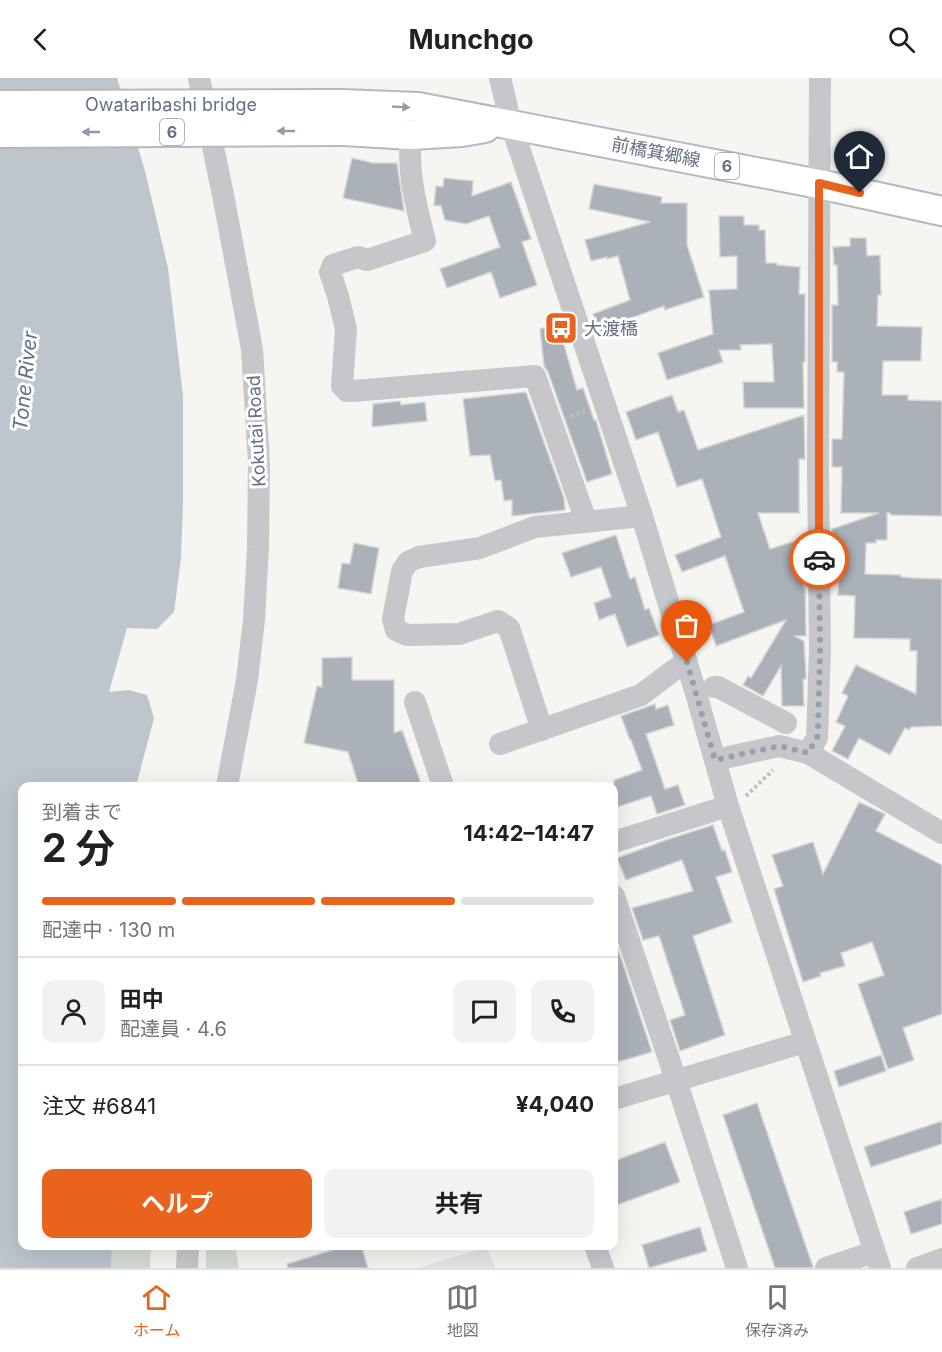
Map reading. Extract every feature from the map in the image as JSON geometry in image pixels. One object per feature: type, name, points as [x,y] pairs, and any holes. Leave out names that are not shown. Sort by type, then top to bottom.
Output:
[{"type":"main road","name":"Owataribashi bridge","points":[[0,105],[343,117]]},
{"type":"main road","name":"前橋箕郷線","points":[[343,117],[418,107],[819,183],[942,211]]},
{"type":"main road","name":"前橋箕郷線","points":[[343,117],[411,135],[462,132],[511,124]]},
{"type":"main road","name":"Owataribashi bridge","points":[[0,133],[343,117]]},
{"type":"street","name":"Kokutai Road","points":[[199,78],[252,349],[259,463],[254,620],[247,680],[228,782]]},
{"type":"street","points":[[501,78],[511,124],[642,516],[728,806],[877,1260],[826,1268]]},
{"type":"street","points":[[808,753],[817,738],[820,650],[818,468],[820,78]]},
{"type":"street","points":[[411,135],[409,152],[414,196],[424,241],[368,260],[358,257],[333,265],[330,272],[346,329],[342,386],[353,391],[535,376],[586,521]]},
{"type":"street","points":[[542,730],[509,628],[498,621],[459,634],[406,635],[396,630],[393,619],[402,571],[408,562],[419,558],[480,548],[535,527],[642,516]]},
{"type":"street","points":[[500,744],[640,695],[687,662]]},
{"type":"street","points":[[714,687],[786,723]]},
{"type":"street","points":[[415,702],[442,782]]},
{"type":"street","points":[[715,760],[779,746],[808,753],[942,833]]},
{"type":"street","points":[[618,841],[728,806]]},
{"type":"street","points":[[618,908],[737,1268]]},
{"type":"street","points":[[618,1099],[805,1042]]},
{"type":"street","points":[[187,1268],[188,1250]]},
{"type":"street","points":[[597,1250],[603,1268]]},
{"type":"street","points":[[916,1268],[942,1259]]},
{"type":"path","points":[[552,423],[604,405]]},
{"type":"shaded area","points":[[112,1250],[151,1250],[150,1268],[111,1268]]},
{"type":"shaded area","points":[[206,1250],[236,1250],[239,1268],[206,1268]]},
{"type":"shaded area","points":[[477,1250],[488,1250],[495,1268],[418,1268]]},
{"type":"water","name":"Tone River","points":[[0,78],[117,78],[145,171],[168,268],[183,396],[181,558],[174,612],[157,629],[127,628],[109,692],[129,690],[147,695],[154,718],[137,782],[18,782],[18,1250],[112,1250],[111,1268],[0,1268]]},
{"type":"building","points":[[352,158],[373,163],[397,163],[404,211],[343,198]]},
{"type":"building","points":[[444,178],[473,181],[472,196],[511,182],[531,239],[522,242],[537,285],[500,298],[491,272],[447,288],[440,269],[500,247],[489,216],[466,224],[445,220],[441,206],[434,205],[436,186],[443,187]]},
{"type":"building","points":[[594,184],[662,197],[661,203],[687,203],[687,245],[704,297],[665,310],[664,306],[615,324],[618,332],[601,337],[593,314],[630,300],[618,256],[591,261],[585,240],[650,222],[589,209]]},
{"type":"building","points":[[719,216],[744,216],[744,225],[759,225],[759,230],[765,230],[766,263],[800,267],[799,294],[805,294],[804,408],[744,408],[743,382],[774,382],[772,344],[740,345],[741,350],[719,350],[723,362],[667,380],[658,353],[713,334],[709,290],[737,289],[737,256],[720,257]]},
{"type":"building","points":[[850,238],[866,238],[867,256],[880,255],[881,295],[878,295],[877,326],[922,327],[921,361],[883,361],[882,395],[908,395],[908,400],[942,401],[942,516],[887,513],[887,540],[866,543],[865,574],[942,579],[942,726],[911,727],[909,730],[905,728],[890,755],[859,738],[848,759],[832,751],[845,726],[836,722],[848,696],[842,693],[856,665],[916,694],[917,651],[910,651],[910,639],[854,638],[855,596],[838,595],[840,544],[832,544],[832,529],[879,513],[841,513],[842,467],[832,467],[832,439],[842,439],[844,372],[837,372],[837,362],[832,362],[832,305],[838,305],[837,265],[834,265],[833,247],[850,246]]},
{"type":"building","points":[[558,324],[577,390],[583,388],[594,420],[596,420],[612,474],[587,482],[544,366],[540,329]]},
{"type":"building","points":[[526,392],[564,498],[565,510],[512,516],[512,500],[504,501],[501,480],[495,481],[490,455],[470,456],[463,399]]},
{"type":"building","points":[[672,395],[678,412],[684,410],[698,450],[804,415],[805,459],[799,459],[799,513],[758,513],[770,549],[805,538],[804,565],[800,566],[805,588],[806,636],[794,636],[804,641],[806,679],[803,679],[804,706],[782,706],[781,666],[763,696],[743,685],[748,676],[751,678],[786,620],[716,646],[709,625],[744,612],[725,556],[682,572],[675,555],[721,537],[702,479],[677,487],[658,432],[636,440],[626,412]]},
{"type":"building","points":[[400,401],[401,405],[425,402],[427,421],[372,427],[373,404]]},
{"type":"building","points":[[616,535],[630,579],[635,577],[645,610],[649,608],[659,635],[627,647],[615,614],[599,620],[594,603],[611,597],[601,567],[571,577],[562,553]]},
{"type":"building","points":[[354,543],[379,548],[371,594],[338,588],[342,563],[350,564]]},
{"type":"building","points":[[352,657],[352,680],[394,680],[394,733],[402,730],[421,782],[358,782],[348,752],[304,743],[317,686],[322,687],[322,658]]},
{"type":"building","points":[[655,704],[656,709],[668,705],[674,725],[646,734],[665,789],[678,785],[685,805],[657,814],[651,796],[618,807],[618,782],[614,780],[642,770],[621,716]]},
{"type":"building","points":[[859,802],[885,814],[876,831],[942,865],[942,1014],[903,1028],[914,1060],[888,1069],[858,984],[884,975],[872,942],[841,953],[845,966],[820,973],[821,976],[803,982],[774,889],[783,886],[772,855],[813,842],[823,874]]},
{"type":"building","points":[[713,825],[732,872],[716,877],[732,922],[693,936],[725,1035],[680,1051],[670,1020],[685,1015],[659,936],[643,940],[632,908],[693,891],[682,860],[626,880],[618,860],[618,858]]},
{"type":"building","points":[[618,949],[652,1052],[618,1062]]},
{"type":"building","points":[[881,1055],[886,1071],[839,1087],[834,1071]]},
{"type":"building","points":[[757,1103],[813,1268],[775,1268],[723,1115]]},
{"type":"building","points":[[942,1121],[942,1144],[871,1167],[864,1147]]},
{"type":"building","points":[[665,1142],[680,1182],[618,1205],[618,1160]]},
{"type":"building","points":[[942,1199],[942,1224],[911,1234],[904,1212]]},
{"type":"building","points":[[700,1227],[707,1251],[649,1268],[642,1245]]},
{"type":"building","points":[[333,1250],[363,1250],[368,1268],[288,1268],[287,1264]]},
{"type":"way so far","points":[[687,662],[715,760],[779,746],[808,753],[817,738],[818,728],[819,559]]},
{"type":"place","name":"大渡橋","points":[[561,328]]},
{"type":"route","points":[[819,559],[819,183],[860,193]]}]
